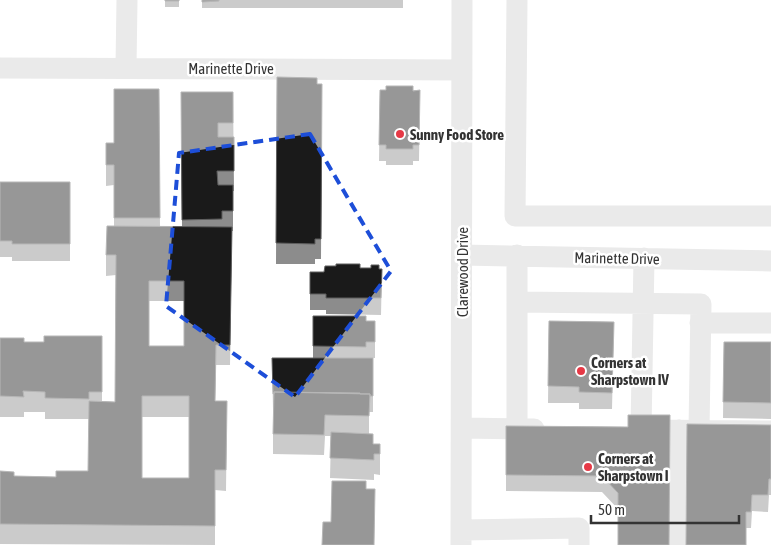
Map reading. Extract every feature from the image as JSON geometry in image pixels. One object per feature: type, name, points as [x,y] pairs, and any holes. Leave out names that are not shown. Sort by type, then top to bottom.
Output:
[{"type":"street","points":[[126,68],[128,0]]},
{"type":"street","name":"Clarewood Drive","points":[[461,538],[462,0]]},
{"type":"street","points":[[516,0],[514,216],[771,216]]},
{"type":"street","name":"Marinette Drive","points":[[0,68],[462,70]]},
{"type":"street","name":"Marinette Drive","points":[[462,255],[771,261]]},
{"type":"street","points":[[517,255],[517,429]]},
{"type":"street","points":[[644,258],[644,303],[631,430],[771,430]]},
{"type":"street","points":[[517,302],[701,304],[678,545]]},
{"type":"street","points":[[700,323],[771,323]]},
{"type":"street","points":[[462,428],[555,429]]},
{"type":"street","points":[[461,538],[579,528],[579,545]]},
{"type":"highlighted area","points":[[310,134],[391,271],[295,397],[166,306],[179,153]]},
{"type":"building","points":[[202,0],[219,0],[219,1],[202,2]]},
{"type":"building","points":[[277,77],[317,78],[317,84],[322,84],[321,239],[315,239],[315,244],[276,243]]},
{"type":"building","name":"Sunny Food Store","points":[[386,86],[413,86],[413,91],[420,90],[419,145],[413,145],[413,149],[386,149],[386,145],[379,145],[380,90],[386,90]]},
{"type":"building","points":[[114,89],[159,89],[160,218],[114,218],[114,165],[106,165],[106,143],[114,143]]},
{"type":"building","points":[[181,92],[233,92],[233,123],[218,123],[218,137],[234,137],[234,171],[217,171],[218,185],[233,185],[233,211],[222,211],[222,219],[182,220]]},
{"type":"building","points":[[0,182],[70,182],[70,244],[12,244],[12,241],[0,241]]},
{"type":"building","points":[[107,226],[232,227],[230,345],[216,345],[215,401],[227,401],[226,470],[215,470],[215,526],[0,524],[0,471],[14,472],[14,476],[56,477],[56,471],[88,471],[89,401],[115,402],[116,255],[106,255]],"holes":[[[149,281],[184,281],[184,346],[149,346]],[[142,396],[189,396],[189,478],[142,478]]]},
{"type":"building","points":[[336,264],[360,264],[360,268],[371,268],[371,265],[379,265],[379,269],[382,269],[381,298],[326,298],[326,294],[310,294],[310,272],[324,272],[325,266],[336,266]]},
{"type":"building","points":[[313,316],[366,316],[366,321],[375,321],[375,342],[366,342],[366,347],[313,346]]},
{"type":"building","name":"Corners at Sharpstown IV","points":[[549,321],[614,322],[612,393],[579,392],[579,387],[548,386]]},
{"type":"building","points":[[44,336],[102,336],[102,392],[89,392],[89,399],[45,398],[45,392],[23,391],[24,397],[0,396],[0,338],[24,338],[24,342],[44,342]]},
{"type":"building","points":[[724,342],[771,342],[771,403],[723,402]]},
{"type":"building","points":[[272,358],[373,358],[373,396],[360,393],[274,392],[273,394]]},
{"type":"building","points":[[274,392],[370,394],[369,416],[325,415],[324,435],[273,434]]},
{"type":"building","name":"Corners at Sharpstown I","points":[[628,415],[670,415],[669,545],[618,545],[618,493],[602,476],[506,475],[506,426],[628,427]]},
{"type":"building","points":[[687,424],[771,425],[771,479],[769,479],[768,495],[752,495],[751,512],[746,512],[746,545],[686,545]]},
{"type":"building","points":[[331,432],[373,434],[373,444],[380,444],[380,454],[374,454],[374,460],[330,458]]},
{"type":"building","points":[[332,481],[366,481],[366,489],[375,489],[374,545],[322,545],[323,522],[331,522]]},
{"type":"place","name":"Sunny Food Store","points":[[400,134]]},
{"type":"place","name":"Corners at Sharpstown IV","points":[[581,371]]},
{"type":"place","name":"Corners at Sharpstown I","points":[[588,467]]}]
